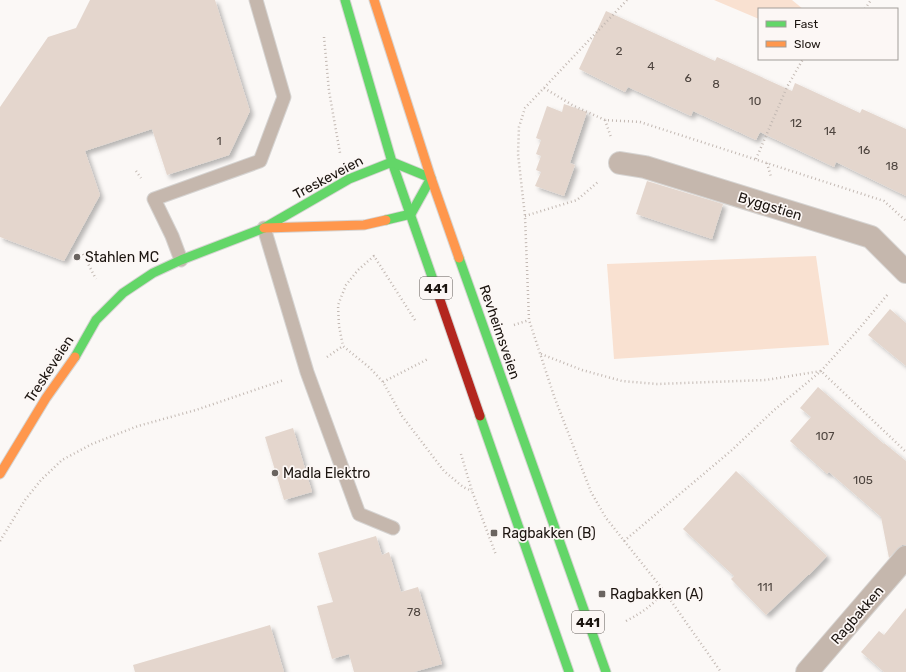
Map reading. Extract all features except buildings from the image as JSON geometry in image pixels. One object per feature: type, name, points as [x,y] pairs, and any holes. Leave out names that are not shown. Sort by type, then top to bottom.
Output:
[{"type":"main road","name":"441","points":[[345,0],[392,162],[569,672]]},
{"type":"main road","name":"Revheimsveien","points":[[374,0],[431,178],[606,672]]},
{"type":"main road","name":"Treskeveien","points":[[0,474],[46,398],[73,362],[96,320],[123,294],[153,273],[181,260],[264,228],[349,179],[392,162]]},
{"type":"main road","points":[[392,162],[431,178],[411,214]]},
{"type":"main road","name":"Treskeveien","points":[[264,228],[364,225],[411,214]]},
{"type":"street","name":"Byggstien","points":[[620,163],[645,167],[871,237],[906,272]]},
{"type":"street","name":"Ragbakken","points":[[807,672],[906,557]]},
{"type":"lane","points":[[181,260],[172,236],[154,199],[260,161],[284,97],[256,0]]},
{"type":"lane","points":[[264,228],[307,372],[359,514],[393,528]]},
{"type":"path","points":[[627,0],[525,108],[519,127],[518,154],[525,216],[529,320],[554,396],[590,492],[606,518],[664,591],[721,672]]},
{"type":"path","points":[[323,32],[329,91],[340,155]]},
{"type":"path","points":[[756,159],[787,87],[802,60]]},
{"type":"path","points":[[544,88],[574,106],[605,120],[640,122],[884,201],[906,222]]},
{"type":"path","points":[[525,216],[576,200],[620,163]]},
{"type":"path","points":[[83,254],[98,283]]},
{"type":"path","points":[[374,256],[358,270],[346,285],[338,305],[343,346],[370,368],[383,382],[402,416],[444,471],[463,487],[472,492]]},
{"type":"path","points":[[624,541],[732,450],[773,411],[821,371],[858,330],[906,272]]},
{"type":"path","points":[[0,541],[25,500],[41,480],[62,460],[92,444],[138,426],[196,410],[307,372],[343,346]]},
{"type":"path","points":[[541,354],[582,370],[615,379],[657,384],[766,380],[821,371]]},
{"type":"path","points":[[383,382],[428,359]]},
{"type":"path","points":[[821,371],[906,452]]},
{"type":"path","points":[[626,621],[655,603],[664,591]]},
{"type":"shaded area","points":[[714,0],[792,0],[802,8],[758,8],[758,19]]},
{"type":"shaded area","points":[[816,256],[829,345],[614,359],[607,264]]},
{"type":"traffic: fast","points":[[345,0],[392,162],[438,294]]},
{"type":"traffic: fast","points":[[75,357],[96,320],[123,293],[153,273],[181,260],[264,228],[349,179],[392,162],[431,178],[411,214],[386,220]]},
{"type":"traffic: fast","points":[[459,258],[606,672]]},
{"type":"traffic: fast","points":[[480,416],[569,672]]},
{"type":"traffic: slow","points":[[374,0],[431,178],[459,258]]},
{"type":"traffic: slow","points":[[264,228],[364,225],[386,220]]},
{"type":"traffic: slow","points":[[0,474],[46,398],[75,357]]},
{"type":"traffic: jam","points":[[438,294],[480,416]]},
{"type":"place","name":"Stahlen MC","points":[[77,257]]},
{"type":"place","name":"Madla Elektro","points":[[275,473]]},
{"type":"place","name":"Ragbakken (B)","points":[[494,533]]},
{"type":"place","name":"Ragbakken (A)","points":[[602,594]]}]
